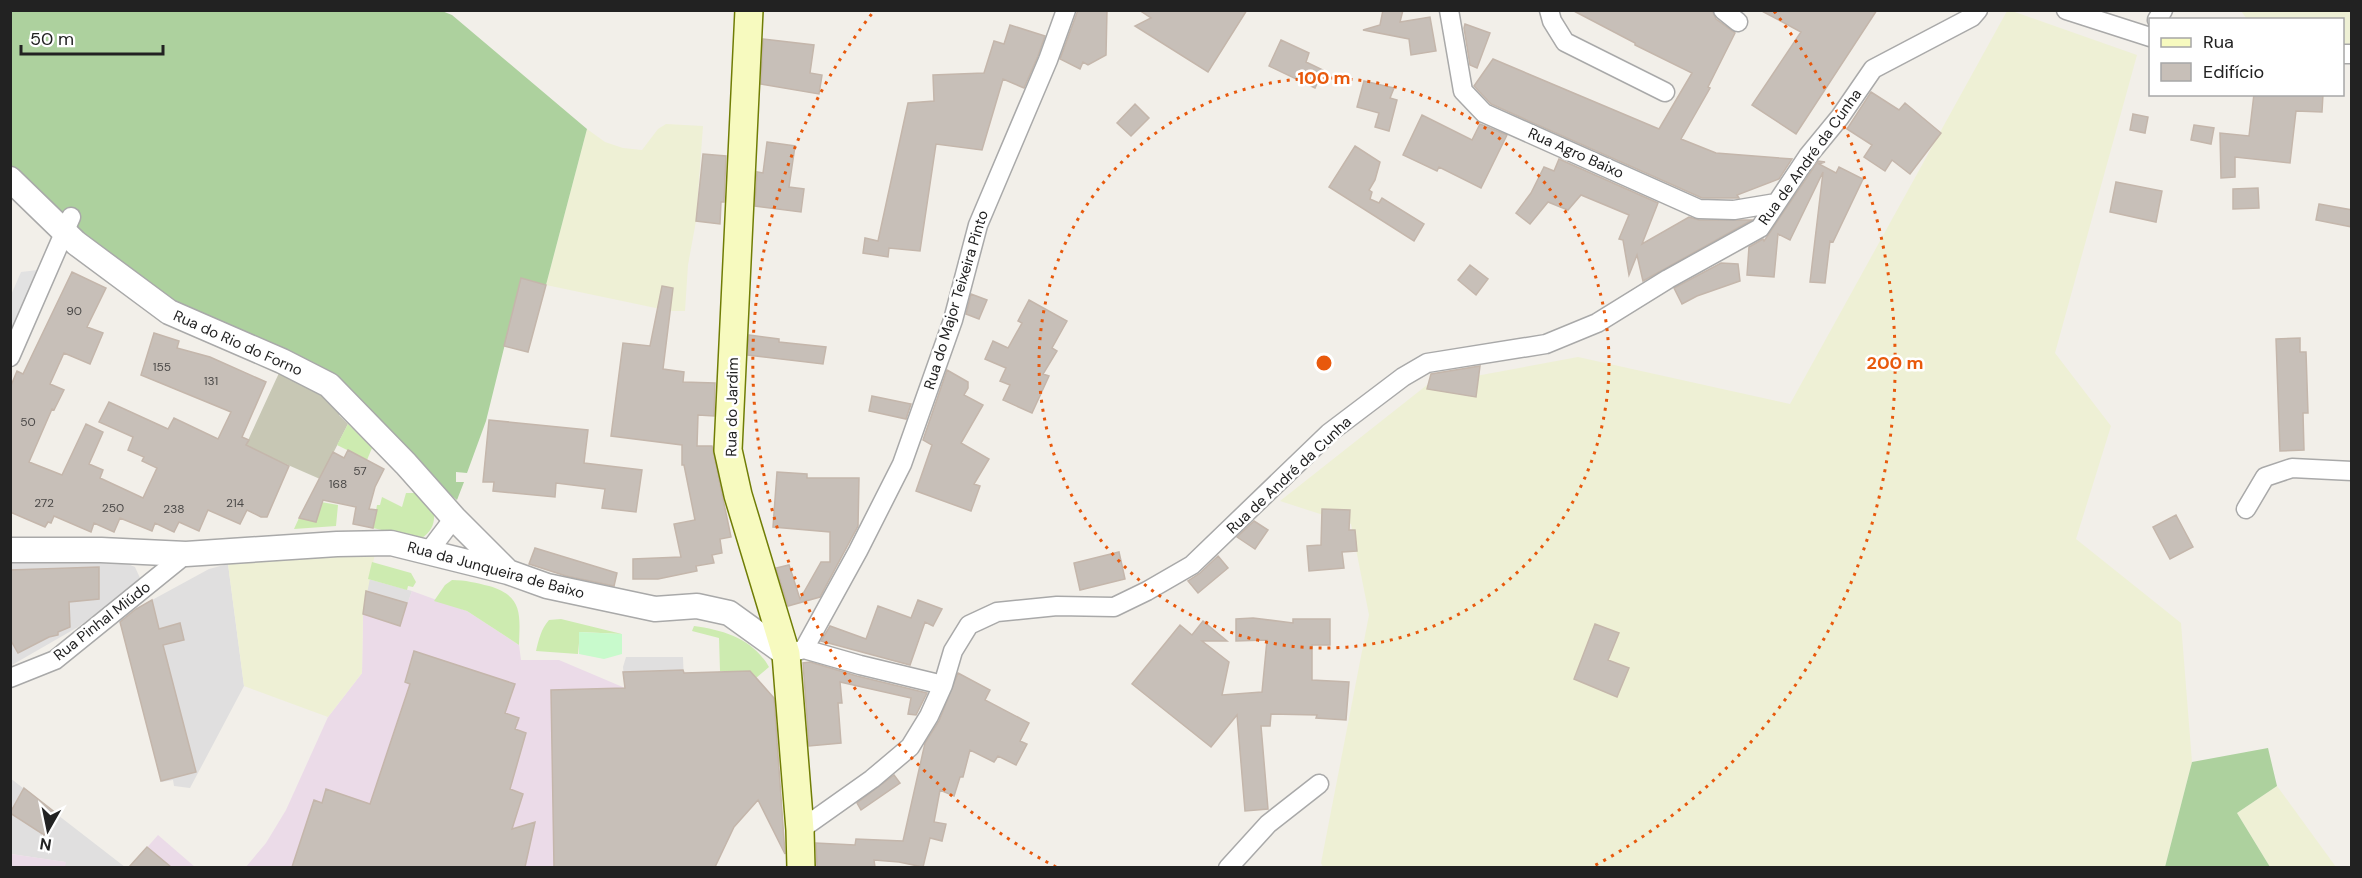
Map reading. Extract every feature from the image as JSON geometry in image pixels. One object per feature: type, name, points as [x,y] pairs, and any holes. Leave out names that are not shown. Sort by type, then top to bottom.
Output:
[{"type":"main road","name":"Rua do Jardim","points":[[749,10],[728,450],[738,495],[795,652],[801,867]]},
{"type":"street","name":"Rua do Major Teixeira Pinto","points":[[795,652],[858,551],[902,464],[953,320],[978,225],[1048,60],[1065,10]]},
{"type":"street","name":"Rua Agro Baixo","points":[[1449,10],[1463,91],[1484,113],[1699,209],[1734,210],[1776,204]]},
{"type":"street","points":[[1549,10],[1552,21],[1565,42],[1665,92]]},
{"type":"street","points":[[1723,10],[1738,22]]},
{"type":"street","name":"Rua de André da Cunha","points":[[800,830],[872,778],[909,747],[929,716],[943,685],[953,651],[969,625],[997,612],[1057,606],[1114,607],[1147,591],[1192,565],[1329,433],[1403,377],[1427,363],[1546,344],[1597,323],[1668,279],[1760,228],[1808,156],[1840,117],[1873,69],[1972,17],[1978,10]]},
{"type":"street","points":[[2066,10],[2149,30]]},
{"type":"street","name":"Rua do Rio do Forno","points":[[10,179],[68,225],[169,312],[329,385],[508,572]]},
{"type":"street","points":[[10,357],[68,225]]},
{"type":"street","points":[[2246,509],[2265,477],[2292,468],[2352,471]]},
{"type":"street","points":[[429,551],[454,518]]},
{"type":"street","name":"Rua da Junqueira de Baixo","points":[[10,550],[101,550],[186,554],[337,544],[391,543],[508,572],[547,586],[655,609],[697,606],[729,613],[795,652]]},
{"type":"street","name":"Rua Pinhal Miúdo","points":[[10,678],[55,660],[186,554]]},
{"type":"street","points":[[795,652],[943,685]]},
{"type":"street","points":[[1228,867],[1268,824],[1319,784]]},
{"type":"shaded area","points":[[2007,11],[2137,55],[2055,353],[2111,426],[2076,539],[2181,623],[2192,762],[2165,867],[1323,867],[1321,863],[1369,615],[1351,524],[1280,501],[1427,385],[1578,357],[1790,404]]},
{"type":"shaded area","points":[[2241,11],[2351,11],[2351,52],[2344,53],[2344,18],[2246,18]]},
{"type":"shaded area","points":[[666,124],[703,126],[696,221],[688,265],[685,311],[670,311],[546,285],[587,129],[605,142],[623,148],[642,150],[658,129]]},
{"type":"shaded area","points":[[38,270],[11,332],[11,295],[21,272]]},
{"type":"shaded area","points":[[279,373],[318,391],[342,412],[339,415],[348,424],[320,479],[272,458],[244,449]]},
{"type":"shaded area","points":[[305,553],[375,553],[363,614],[362,673],[328,717],[244,686],[228,564]]},
{"type":"shaded area","points":[[11,562],[126,563],[135,567],[140,578],[138,583],[78,627],[12,665],[14,672],[11,673]]},
{"type":"shaded area","points":[[228,564],[244,686],[190,788],[174,786],[173,780],[162,782],[119,618],[209,569]]},
{"type":"shaded area","points":[[368,579],[412,591],[400,626],[363,614]]},
{"type":"shaded area","points":[[412,591],[467,611],[519,645],[521,660],[559,660],[625,688],[630,867],[245,868],[266,843],[286,810],[328,717],[362,673],[363,614],[399,626]]},
{"type":"shaded area","points":[[626,657],[683,657],[684,684],[625,688],[623,667]]},
{"type":"shaded area","points":[[10,778],[125,867],[65,867],[65,862],[11,854]]},
{"type":"shaded area","points":[[2277,786],[2336,867],[2270,867],[2237,813]]},
{"type":"shaded area","points":[[158,835],[195,867],[129,868]]},
{"type":"shaded area","points":[[11,854],[66,862],[65,867],[11,867]]},
{"type":"green space","points":[[10,11],[442,11],[452,15],[587,129],[546,285],[521,279],[486,421],[467,473],[456,472],[456,482],[464,482],[457,500],[406,459],[355,394],[323,368],[157,296],[77,228],[76,220],[60,216],[11,171]]},
{"type":"green space","points":[[348,424],[372,448],[367,460],[337,445]]},
{"type":"green space","points":[[406,493],[416,493],[434,511],[432,527],[421,539],[373,528],[377,505],[380,505],[382,497],[402,507]]},
{"type":"green space","points":[[321,502],[338,505],[336,526],[294,529],[299,518],[316,522]]},
{"type":"green space","points":[[372,562],[411,573],[416,582],[413,587],[408,586],[407,590],[368,579]]},
{"type":"green space","points":[[452,580],[489,586],[508,595],[514,601],[519,615],[519,645],[467,611],[434,601],[445,585]]},
{"type":"green space","points":[[561,619],[622,634],[580,632],[578,654],[536,651],[546,623],[549,620]]},
{"type":"green space","points":[[694,626],[737,637],[755,649],[769,667],[756,678],[750,671],[720,671],[719,638],[692,631]]},
{"type":"green space","points":[[579,632],[622,634],[622,654],[604,659],[579,654]]},
{"type":"green space","points":[[2268,748],[2277,786],[2237,813],[2270,867],[2165,867],[2192,762]]},
{"type":"building","points":[[1078,10],[1107,10],[1106,55],[1088,65],[1083,62],[1080,69],[1060,59]]},
{"type":"building","points":[[1139,10],[1247,10],[1208,72],[1135,26],[1151,18]]},
{"type":"building","points":[[1383,10],[1403,10],[1400,22],[1430,17],[1436,51],[1411,55],[1409,39],[1363,30],[1380,25]]},
{"type":"building","points":[[1572,10],[1712,10],[1716,19],[1735,33],[1708,87],[1710,88],[1681,139],[1716,153],[1792,159],[1779,179],[1737,195],[1739,198],[1702,198],[1491,104],[1474,86],[1493,59],[1659,129],[1692,73]]},
{"type":"building","points":[[1760,10],[1877,10],[1796,134],[1752,105],[1801,32]]},
{"type":"building","points":[[1465,24],[1490,33],[1477,68],[1470,65]]},
{"type":"building","points":[[1010,25],[1045,36],[1038,56],[1024,88],[1003,79],[982,150],[936,144],[920,251],[889,248],[888,257],[863,253],[865,238],[878,241],[908,103],[934,101],[933,75],[984,73],[994,41],[1004,44]]},
{"type":"building","points":[[763,39],[814,45],[810,73],[822,75],[819,94],[761,84]]},
{"type":"building","points":[[1281,40],[1309,53],[1306,62],[1323,70],[1315,88],[1269,66]]},
{"type":"building","points":[[1364,81],[1394,88],[1390,98],[1397,100],[1389,131],[1375,127],[1379,113],[1357,107]]},
{"type":"building","points":[[1871,92],[1899,110],[1905,103],[1941,133],[1910,174],[1892,160],[1885,171],[1864,157],[1872,145],[1847,129]]},
{"type":"building","points":[[2254,96],[2323,96],[2322,112],[2296,111],[2290,163],[2235,157],[2235,177],[2221,178],[2220,133],[2249,136]]},
{"type":"building","points":[[1135,104],[1149,118],[1131,136],[1117,123]]},
{"type":"building","points":[[2133,114],[2148,117],[2145,133],[2130,130]]},
{"type":"building","points":[[1422,115],[1472,140],[1480,124],[1507,135],[1481,188],[1439,167],[1437,171],[1403,155]]},
{"type":"building","points":[[2194,125],[2214,128],[2211,144],[2191,140]]},
{"type":"building","points":[[767,142],[795,146],[789,187],[804,189],[801,212],[755,206],[757,172],[763,173]]},
{"type":"building","points":[[1355,146],[1380,162],[1375,180],[1369,190],[1372,192],[1370,199],[1379,203],[1382,198],[1424,224],[1414,241],[1329,187]]},
{"type":"building","points":[[703,154],[726,156],[724,202],[721,202],[720,224],[696,221]]},
{"type":"building","points":[[1559,159],[1658,203],[1642,244],[1689,217],[1699,220],[1752,220],[1643,281],[1637,255],[1629,275],[1623,240],[1619,239],[1629,215],[1581,195],[1568,210],[1548,202],[1530,224],[1516,213],[1531,193],[1544,167],[1554,171]]},
{"type":"building","points":[[1818,161],[1825,162],[1819,164],[1836,173],[1839,167],[1863,179],[1833,242],[1830,241],[1825,283],[1810,282],[1823,172],[1790,240],[1778,234],[1774,277],[1747,275],[1749,247],[1763,239],[1764,241]]},
{"type":"building","points":[[2116,182],[2162,191],[2156,222],[2110,212]]},
{"type":"building","points":[[2258,188],[2259,208],[2233,209],[2233,189]]},
{"type":"building","points":[[2319,204],[2352,210],[2352,227],[2316,220]]},
{"type":"building","points":[[1721,263],[1738,264],[1740,281],[1697,296],[1682,304],[1674,288]]},
{"type":"building","points":[[1470,265],[1488,279],[1476,295],[1458,280]]},
{"type":"building","points":[[72,272],[106,288],[87,327],[103,333],[90,364],[64,353],[50,384],[64,390],[54,410],[52,409],[29,462],[62,475],[86,424],[103,432],[89,464],[103,470],[100,478],[143,498],[157,468],[142,461],[144,457],[128,450],[133,437],[99,422],[109,402],[168,429],[174,418],[218,439],[231,412],[141,375],[154,333],[179,341],[177,348],[210,357],[266,382],[242,437],[249,440],[246,445],[289,466],[267,517],[261,517],[247,510],[240,524],[208,510],[199,531],[179,522],[174,532],[155,523],[152,531],[120,518],[114,532],[94,523],[91,532],[54,516],[51,523],[48,522],[45,527],[10,512],[10,388],[17,371],[23,374]]},
{"type":"building","points":[[521,278],[546,285],[528,352],[504,346]]},
{"type":"building","points":[[662,286],[673,288],[663,369],[684,372],[683,382],[715,383],[714,416],[698,415],[697,446],[712,446],[731,537],[720,539],[722,553],[712,555],[714,563],[696,566],[697,571],[658,579],[633,579],[633,559],[681,557],[674,524],[695,520],[684,465],[682,465],[682,445],[611,436],[623,343],[650,346]]},
{"type":"building","points":[[971,294],[987,300],[979,319],[966,314]]},
{"type":"building","points":[[1029,300],[1067,321],[1052,348],[1057,351],[1043,374],[1049,376],[1032,413],[1003,400],[1010,385],[1000,381],[1006,368],[985,359],[993,341],[1008,348],[1022,323],[1018,321]]},
{"type":"building","points":[[749,335],[779,339],[779,342],[826,347],[823,364],[748,355]]},
{"type":"building","points":[[2300,338],[2300,352],[2306,352],[2308,413],[2303,413],[2304,450],[2280,451],[2276,339]]},
{"type":"building","points":[[1480,366],[1476,397],[1427,389],[1431,374]]},
{"type":"building","points":[[947,370],[968,382],[964,395],[983,405],[961,443],[989,459],[974,484],[980,486],[971,511],[916,491],[932,445],[923,440]]},
{"type":"building","points":[[872,396],[911,404],[906,419],[869,411]]},
{"type":"building","points":[[489,420],[588,430],[584,463],[642,470],[636,512],[602,508],[605,489],[556,483],[555,497],[493,491],[494,482],[483,482]]},
{"type":"building","points":[[348,450],[384,469],[375,487],[369,509],[377,510],[373,528],[353,524],[356,507],[323,500],[316,522],[299,518],[333,452],[344,458]]},
{"type":"building","points":[[777,472],[807,474],[807,478],[859,478],[858,526],[820,597],[788,606],[776,568],[789,565],[800,599],[821,562],[830,562],[830,532],[773,527]]},
{"type":"building","points":[[1322,509],[1350,510],[1349,530],[1355,530],[1357,551],[1342,552],[1344,568],[1309,571],[1307,546],[1321,545]]},
{"type":"building","points":[[2176,515],[2193,547],[2170,559],[2153,527]]},
{"type":"building","points":[[1254,521],[1268,530],[1255,549],[1237,537]]},
{"type":"building","points":[[535,548],[617,573],[614,586],[566,576],[529,564]]},
{"type":"building","points":[[1119,552],[1125,579],[1080,590],[1074,563]]},
{"type":"building","points":[[1218,556],[1228,568],[1198,593],[1188,581]]},
{"type":"building","points":[[99,567],[99,599],[69,602],[70,627],[18,653],[10,639],[10,570]]},
{"type":"building","points":[[366,591],[407,603],[400,626],[363,614]]},
{"type":"building","points":[[152,600],[159,629],[180,623],[184,640],[163,645],[196,772],[161,781],[120,622]]},
{"type":"building","points":[[918,600],[942,609],[933,626],[925,622],[910,665],[821,641],[830,626],[866,639],[878,606],[911,618]]},
{"type":"building","points":[[1253,618],[1293,623],[1293,619],[1330,619],[1330,645],[1312,645],[1312,680],[1349,682],[1346,720],[1316,718],[1317,715],[1271,714],[1270,726],[1261,726],[1268,809],[1245,811],[1237,715],[1211,747],[1132,684],[1180,625],[1192,635],[1203,621],[1227,641],[1202,641],[1229,662],[1222,695],[1262,692],[1267,640],[1236,641],[1236,619]]},
{"type":"building","points":[[1595,624],[1619,633],[1608,660],[1629,668],[1617,697],[1574,679]]},
{"type":"building","points":[[414,651],[515,684],[505,713],[519,718],[515,729],[526,733],[510,789],[523,794],[512,829],[535,822],[525,867],[292,867],[314,800],[322,803],[326,789],[370,804],[410,684],[405,682]]},
{"type":"building","points":[[810,662],[927,693],[916,715],[908,714],[911,698],[840,682],[842,703],[838,703],[841,743],[809,746],[803,663]]},
{"type":"building","points":[[683,670],[684,673],[750,671],[774,698],[785,854],[758,800],[734,827],[715,867],[554,867],[551,690],[625,688],[623,672]]},
{"type":"building","points":[[958,673],[990,690],[985,700],[1029,723],[1020,741],[1027,744],[1016,765],[998,756],[994,762],[970,750],[963,777],[960,777],[954,796],[940,790],[934,822],[946,824],[942,841],[930,838],[923,867],[874,860],[875,867],[817,867],[816,843],[855,845],[856,839],[903,841],[925,743],[939,721]]},
{"type":"building","points":[[894,775],[900,783],[861,810],[857,803]]},
{"type":"building","points":[[24,788],[57,814],[44,835],[10,813]]},
{"type":"building","points":[[147,847],[171,867],[129,867]]}]
